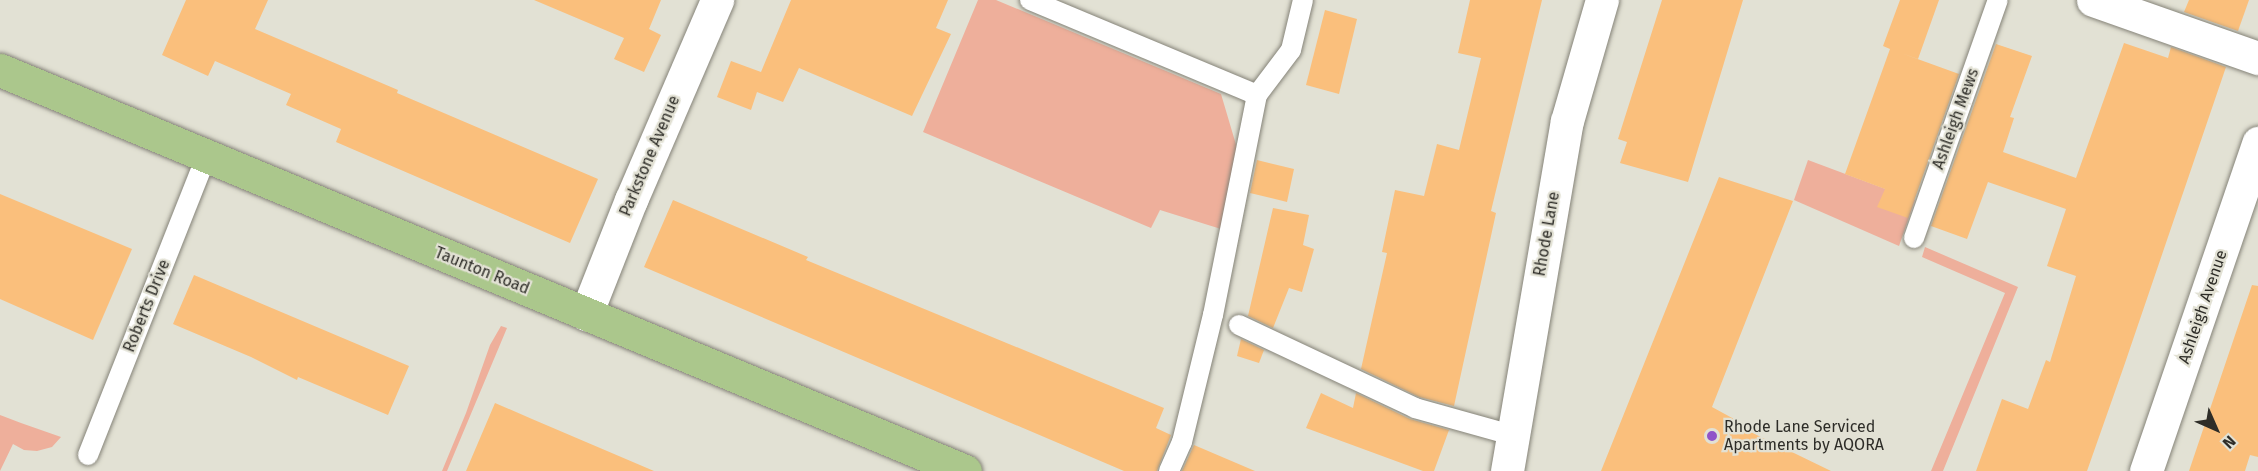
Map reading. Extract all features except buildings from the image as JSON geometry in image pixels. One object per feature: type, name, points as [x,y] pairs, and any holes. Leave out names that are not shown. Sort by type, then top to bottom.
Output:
[{"type":"main road","name":"Taunton Road","points":[[0,70],[965,471]]},
{"type":"street","name":"Parkstone Avenue","points":[[586,314],[631,200],[717,0]]},
{"type":"street","name":"Rhode Lane","points":[[1507,471],[1567,121],[1602,0]]},
{"type":"street","points":[[2093,0],[2258,58]]},
{"type":"street","name":"Ashleigh Avenue","points":[[2146,471],[2258,143]]},
{"type":"lane","points":[[1030,0],[1257,95]]},
{"type":"lane","points":[[1169,471],[1182,442],[1213,315],[1257,95],[1291,50],[1303,0]]},
{"type":"lane","name":"Ashleigh Mews","points":[[1914,238],[1998,0]]},
{"type":"lane","name":"Roberts Drive","points":[[88,454],[206,157]]},
{"type":"lane","points":[[1239,325],[1415,408],[1512,435]]},
{"type":"shaded area","points":[[978,0],[996,0],[1221,94],[1237,148],[1221,229],[1160,210],[1151,228],[923,132]]},
{"type":"shaded area","points":[[1808,160],[1915,200],[1899,246],[1794,200]]},
{"type":"shaded area","points":[[1925,247],[2018,287],[1943,471],[1931,471],[2005,293],[1922,257]]},
{"type":"shaded area","points":[[501,326],[507,328],[447,471],[442,471],[490,345]]},
{"type":"shaded area","points":[[0,415],[61,437],[52,447],[37,451],[24,450],[13,444],[0,471]]},
{"type":"place","name":"Rhode Lane Serviced Apartments by AQORA","points":[[1712,436]]}]
